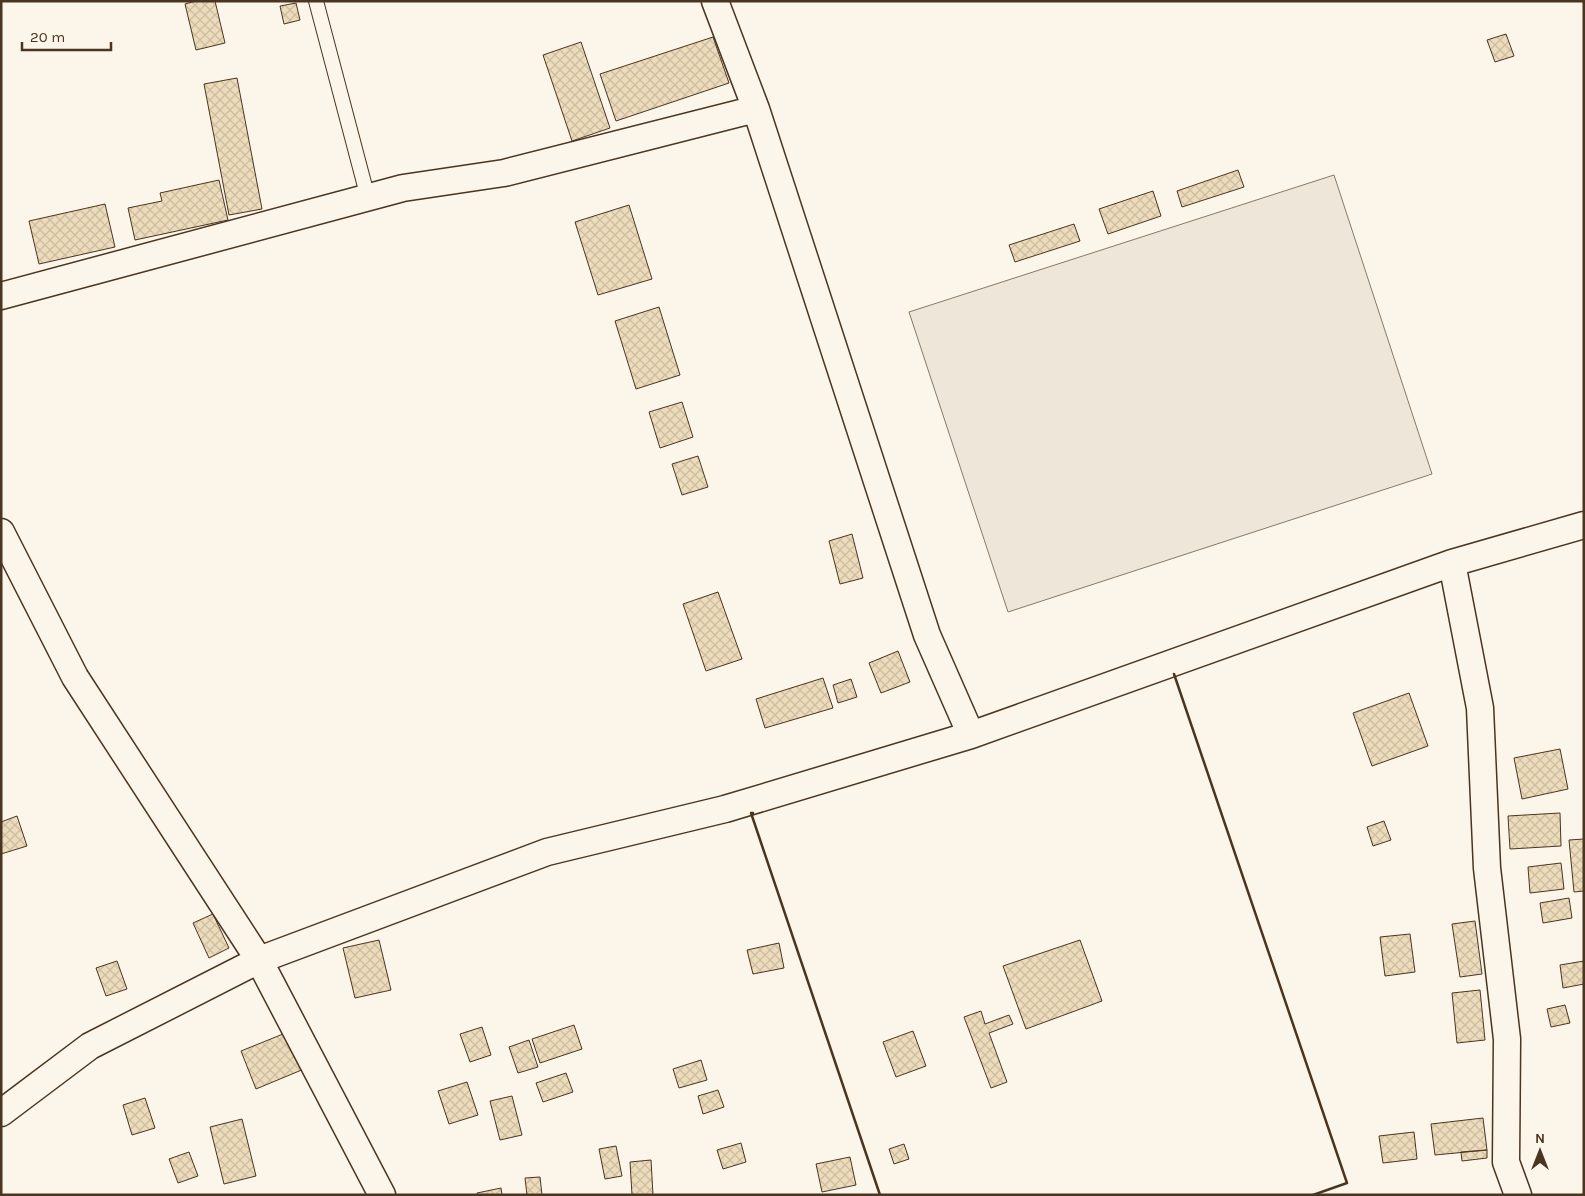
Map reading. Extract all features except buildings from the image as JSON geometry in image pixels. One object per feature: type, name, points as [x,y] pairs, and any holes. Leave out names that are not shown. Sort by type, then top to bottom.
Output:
[{"type":"street","points":[[715,1],[756,110],[927,635],[971,736]]},
{"type":"street","points":[[1,296],[403,188],[504,173],[756,110]]},
{"type":"street","points":[[1,1113],[90,1046],[259,960],[547,852],[725,809],[971,736],[1452,563],[1584,526]]},
{"type":"street","points":[[1,532],[75,677],[259,960],[382,1195]]},
{"type":"street","points":[[1452,563],[1480,708],[1487,868],[1507,1039],[1506,1162],[1518,1195]]},
{"type":"lane","points":[[316,1],[368,198]]},
{"type":"shaded area","points":[[1334,175],[1432,474],[1008,612],[909,312]]},
{"type":"wall","points":[[1174,674],[1347,1183],[1313,1195]]},
{"type":"wall","points":[[753,813],[751,813],[880,1195]]}]
